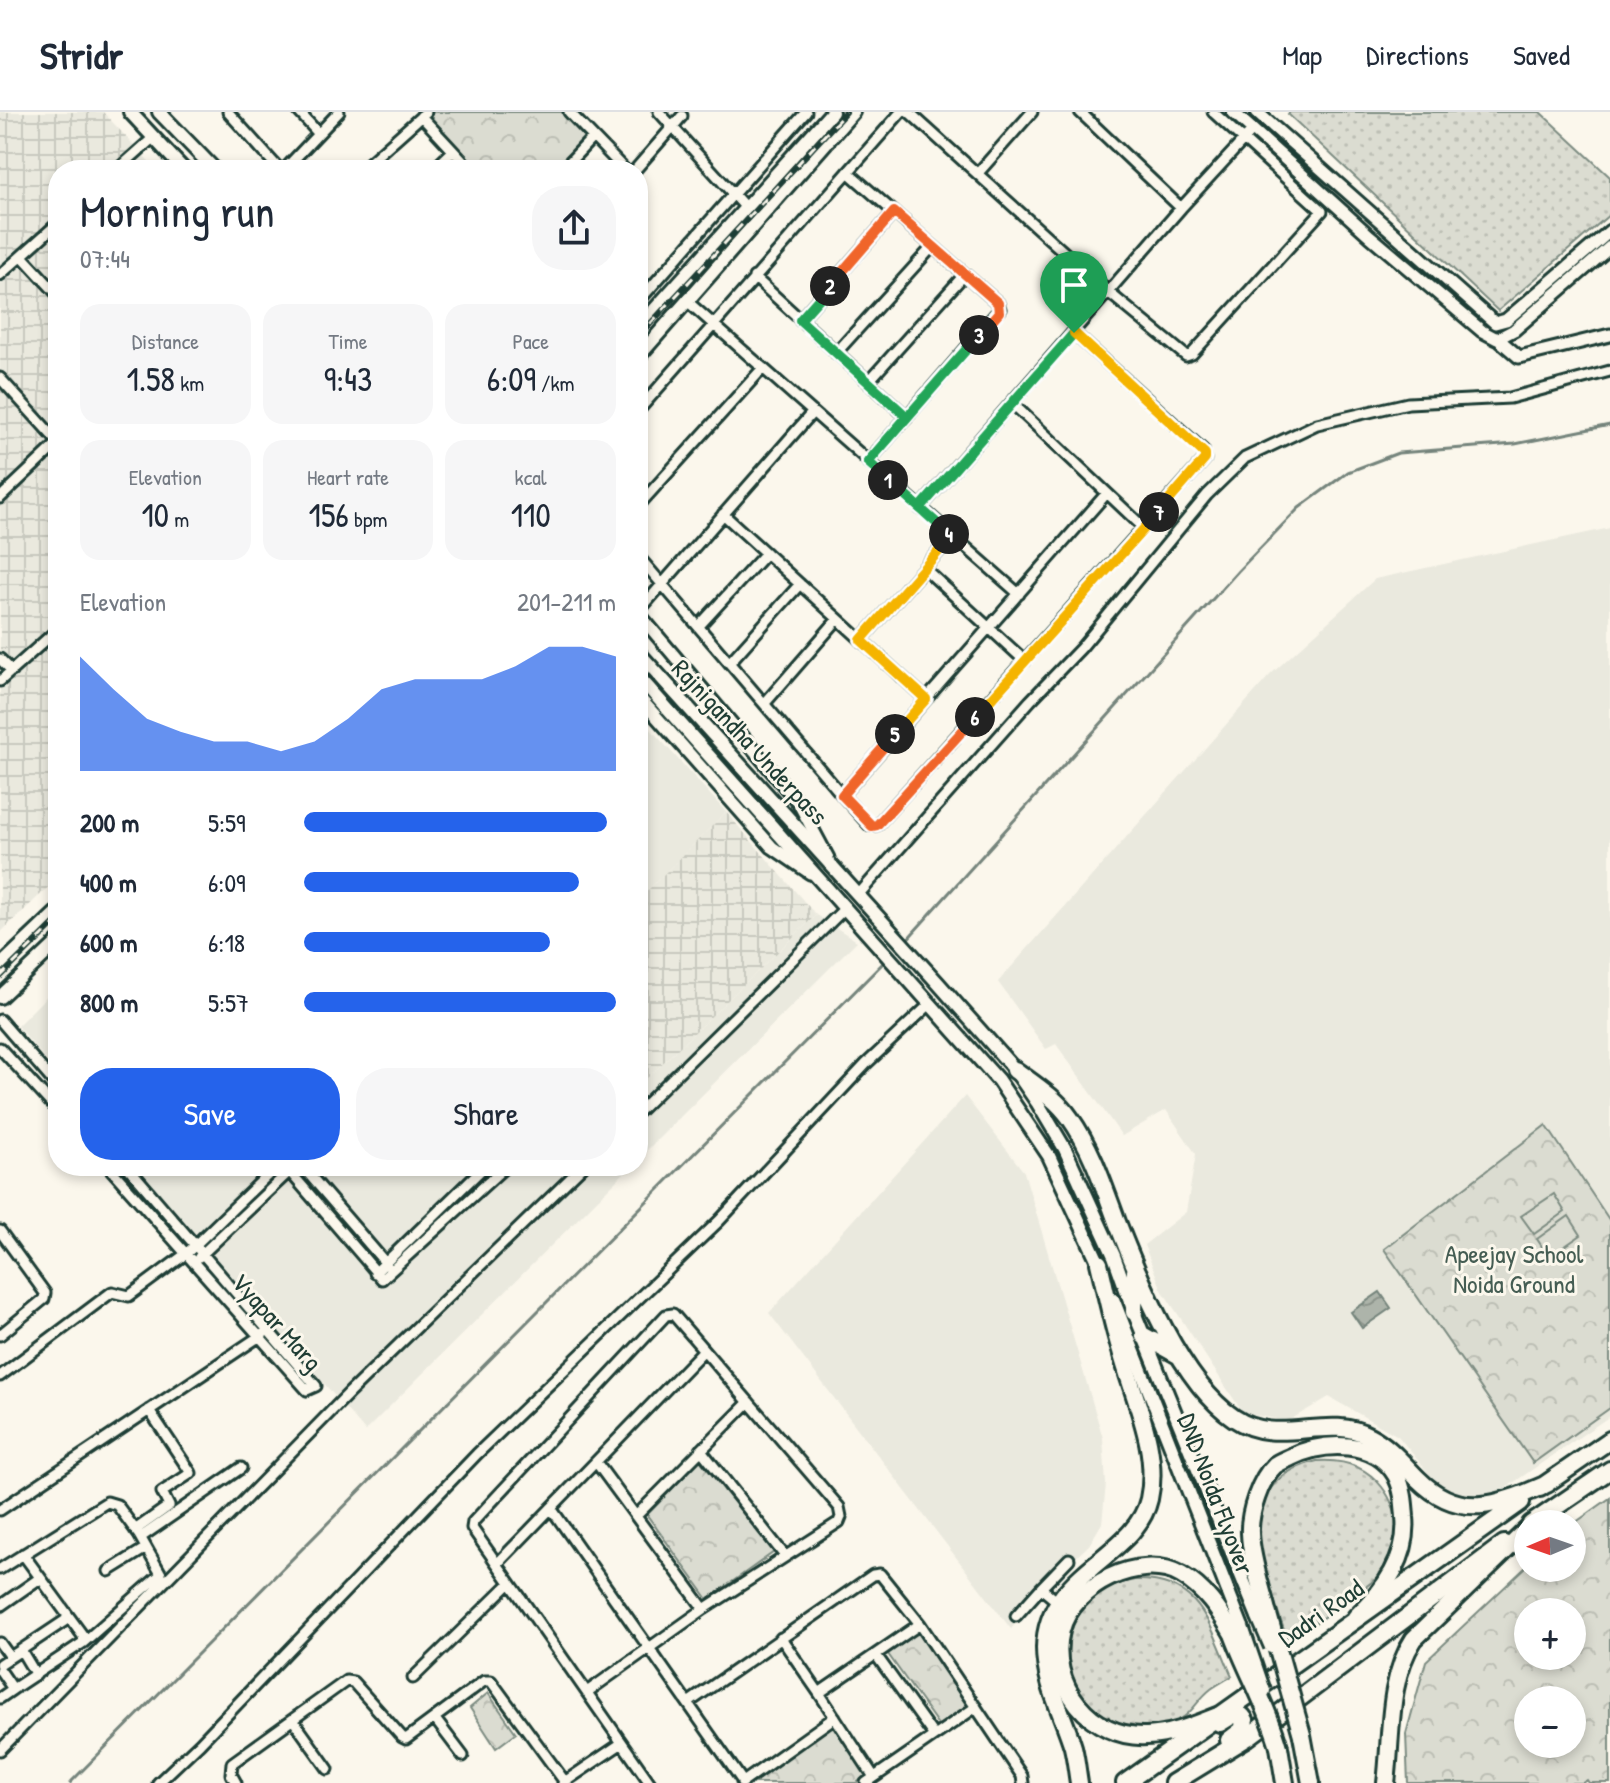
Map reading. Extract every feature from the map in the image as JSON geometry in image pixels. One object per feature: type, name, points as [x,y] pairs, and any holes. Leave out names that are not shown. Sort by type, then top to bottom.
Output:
[{"type":"highway","points":[[1015,1070],[1049,1095],[1070,1118],[1098,1170],[1135,1266],[1180,1356],[1199,1385],[1231,1417],[1267,1432],[1330,1428],[1364,1433],[1381,1443],[1405,1463],[1419,1480],[1443,1497],[1484,1507],[1500,1504],[1547,1484],[1610,1440]]},
{"type":"highway","points":[[1079,1783],[1074,1750],[1048,1674],[1045,1649],[1047,1625],[1064,1594],[1089,1567],[1112,1551],[1142,1517],[1149,1500],[1149,1452],[1099,1263]]},
{"type":"highway","points":[[1134,1312],[1135,1266]]},
{"type":"highway","points":[[1144,1336],[1180,1356]]},
{"type":"highway","points":[[1311,1783],[1302,1735],[1263,1614],[1250,1532],[1255,1498],[1275,1465],[1320,1446],[1341,1445],[1379,1458],[1394,1473],[1403,1491],[1406,1524],[1400,1557],[1387,1584],[1356,1617]]},
{"type":"highway","points":[[1552,1510],[1610,1470]]},
{"type":"highway","name":"Dadri Road","points":[[1125,1783],[1547,1484]]},
{"type":"highway","name":"Dadri Road","points":[[1172,1783],[1248,1737],[1514,1538]]},
{"type":"highway","points":[[1386,1783],[1394,1698],[1404,1654],[1414,1639],[1514,1542]]},
{"type":"highway","points":[[1218,1716],[1184,1729],[1147,1736],[1123,1734],[1106,1728],[1089,1716],[1075,1702],[1064,1684],[1058,1655],[1061,1627],[1074,1607],[1096,1584],[1115,1574],[1139,1568],[1179,1573],[1195,1585],[1237,1630],[1247,1670],[1270,1714],[1285,1783]]},
{"type":"highway","points":[[1147,1767],[1190,1744],[1228,1718],[1242,1716],[1245,1725],[1237,1735],[1172,1783]]},
{"type":"main road","points":[[130,112],[175,160]]},
{"type":"main road","points":[[159,112],[205,160]]},
{"type":"main road","points":[[648,317],[832,112]]},
{"type":"main road","points":[[648,346],[853,112]]},
{"type":"main road","name":"Rajnigandha Underpass","points":[[648,663],[1015,1070]]},
{"type":"main road","name":"Rajnigandha Underpass","points":[[648,687],[927,1000]]},
{"type":"main road","points":[[0,966],[48,920]]},
{"type":"main road","points":[[0,997],[48,951]]},
{"type":"main road","name":"DND Noida Flyover","points":[[927,1000],[998,1080],[1049,1156],[1099,1263],[1237,1630]]},
{"type":"main road","name":"DND Noida Flyover","points":[[1015,1070],[1065,1149],[1114,1256],[1134,1312],[1263,1614]]},
{"type":"street","points":[[228,112],[273,160]]},
{"type":"street","points":[[299,112],[318,133]]},
{"type":"street","points":[[292,160],[339,112]]},
{"type":"street","points":[[569,112],[615,160]]},
{"type":"street","points":[[659,112],[746,208]]},
{"type":"street","points":[[648,291],[806,112]]},
{"type":"street","points":[[648,399],[901,112]]},
{"type":"street","points":[[909,112],[1107,291],[1184,355],[1189,355],[1322,211],[1248,135],[1236,113]]},
{"type":"street","points":[[978,173],[1032,112]]},
{"type":"street","points":[[1080,112],[1181,208]]},
{"type":"street","points":[[1213,112],[1248,135],[1482,331],[1519,357],[1610,335]]},
{"type":"street","points":[[1257,112],[1498,323]]},
{"type":"street","points":[[372,160],[423,114],[462,160]]},
{"type":"street","points":[[644,160],[682,116]]},
{"type":"street","points":[[920,508],[1013,404],[1107,291],[1248,135]]},
{"type":"street","points":[[128,160],[154,137]]},
{"type":"street","points":[[571,160],[593,137]]},
{"type":"street","points":[[444,160],[453,151]]},
{"type":"street","points":[[848,172],[998,303],[999,312],[868,462]]},
{"type":"street","points":[[800,320],[894,212]]},
{"type":"street","points":[[1498,323],[1506,320],[1610,231]]},
{"type":"street","points":[[0,275],[48,232]]},
{"type":"street","points":[[836,353],[933,246]]},
{"type":"street","points":[[1497,339],[1514,330],[1610,247]]},
{"type":"street","points":[[22,256],[48,284]]},
{"type":"street","points":[[868,382],[965,274]]},
{"type":"street","points":[[754,277],[907,417]]},
{"type":"street","points":[[687,301],[1019,594]]},
{"type":"street","points":[[1497,339],[1498,323]]},
{"type":"street","points":[[648,567],[842,795],[869,825],[877,825],[1205,459],[1205,454],[1074,333]]},
{"type":"street","points":[[648,495],[763,368]]},
{"type":"street","points":[[863,898],[1030,701],[1081,648],[1207,495],[1245,458],[1317,424],[1408,403],[1510,398],[1610,371]]},
{"type":"street","points":[[0,378],[48,432]]},
{"type":"street","points":[[1013,404],[1144,528]]},
{"type":"street","points":[[648,600],[812,413]]},
{"type":"street","points":[[0,498],[48,452]]},
{"type":"street","points":[[842,795],[1107,493]]},
{"type":"street","points":[[723,514],[926,699]]},
{"type":"street","points":[[861,640],[952,536]]},
{"type":"street","points":[[699,626],[766,553]]},
{"type":"street","points":[[924,568],[1025,661]]},
{"type":"street","points":[[730,662],[800,584]]},
{"type":"street","points":[[765,703],[838,619]]},
{"type":"street","points":[[648,624],[798,802],[830,862]]},
{"type":"street","points":[[0,681],[48,638]]},
{"type":"street","points":[[0,659],[12,671]]},
{"type":"street","points":[[648,707],[772,847],[820,881]]},
{"type":"street","points":[[648,1103],[849,912]]},
{"type":"street","points":[[158,1783],[477,1454],[719,1221],[927,1000]]},
{"type":"street","points":[[0,1020],[48,1075]]},
{"type":"street","points":[[0,1048],[48,1100]]},
{"type":"street","name":"Vyapar Marg","points":[[117,1176],[311,1391],[316,1383],[136,1176]]},
{"type":"street","points":[[0,1376],[112,1292],[129,1296],[187,1253],[267,1176]]},
{"type":"street","points":[[195,1261],[282,1176]]},
{"type":"street","points":[[296,1176],[383,1279],[389,1267],[475,1176]]},
{"type":"street","points":[[311,1176],[389,1267]]},
{"type":"street","points":[[389,1267],[494,1176]]},
{"type":"street","points":[[0,1750],[350,1392],[573,1176]]},
{"type":"street","points":[[0,1231],[45,1293],[44,1299],[0,1335]]},
{"type":"street","points":[[587,1692],[704,1609],[839,1522],[840,1512],[676,1315],[666,1315],[473,1522],[473,1530],[650,1783]]},
{"type":"street","points":[[0,1510],[269,1330]]},
{"type":"street","points":[[497,1564],[704,1350]]},
{"type":"street","points":[[636,1516],[749,1402]]},
{"type":"street","points":[[137,1532],[169,1506],[162,1492],[191,1473],[149,1410]]},
{"type":"street","points":[[701,1450],[785,1556]]},
{"type":"street","points":[[596,1462],[704,1609]]},
{"type":"street","points":[[137,1532],[144,1535],[241,1468]]},
{"type":"street","points":[[0,1569],[107,1502],[117,1505],[161,1574],[84,1642],[0,1698]]},
{"type":"street","points":[[551,1508],[743,1783],[835,1717]]},
{"type":"street","points":[[109,1571],[146,1548]]},
{"type":"street","points":[[23,1554],[83,1636],[84,1642]]},
{"type":"street","points":[[1016,1616],[1069,1559]]},
{"type":"street","points":[[688,1703],[877,1573],[883,1575],[920,1624],[1022,1776],[1023,1783]]},
{"type":"street","points":[[0,1605],[40,1578]]},
{"type":"street","points":[[413,1678],[510,1583]]},
{"type":"street","points":[[1041,1588],[1059,1603]]},
{"type":"street","points":[[13,1689],[0,1667],[69,1618]]},
{"type":"street","points":[[819,1693],[920,1624]]},
{"type":"street","points":[[781,1638],[835,1717],[870,1780],[976,1707]]},
{"type":"street","points":[[0,1643],[10,1657]]},
{"type":"street","points":[[21,1650],[36,1675]]},
{"type":"street","points":[[876,1655],[934,1736]]},
{"type":"street","points":[[236,1783],[230,1770],[232,1763],[346,1681],[353,1682],[404,1739],[484,1681],[491,1681],[564,1782],[622,1743]]},
{"type":"street","points":[[435,1719],[463,1756]]},
{"type":"street","points":[[293,1720],[328,1769]]},
{"type":"shaded area","points":[[0,112],[103,112],[148,160],[48,160],[48,887],[0,933]]},
{"type":"shaded area","points":[[1610,528],[1610,1416],[1494,1496],[1466,1497],[1439,1486],[1398,1436],[1329,1397],[1288,1421],[1243,1413],[1162,1290],[1144,1245],[1186,1212],[1196,1154],[1166,1110],[1122,1136],[1056,1044],[1046,1049],[998,982],[1270,675],[1375,579]]},
{"type":"shaded area","points":[[648,726],[726,812],[648,890]]},
{"type":"shaded area","points":[[726,812],[816,915],[648,1077],[648,890]]},
{"type":"shaded area","points":[[816,915],[857,941],[648,1149],[648,1077]]},
{"type":"shaded area","points":[[48,995],[48,1062],[17,1026]]},
{"type":"shaded area","points":[[965,1096],[1024,1172],[1103,1438],[1106,1484],[1102,1523],[1089,1545],[1055,1577],[1011,1629],[769,1313]]},
{"type":"shaded area","points":[[146,1176],[621,1176],[365,1431]]},
{"type":"green space","points":[[433,112],[562,112],[587,138],[566,160],[468,160],[427,117]]},
{"type":"green space","points":[[1540,112],[1610,177],[1610,214],[1498,311],[1288,114]]},
{"type":"green space","name":"Apeejay School Noida Ground","points":[[1546,1125],[1610,1221],[1610,1408],[1533,1463],[1384,1249]]},
{"type":"green space","points":[[1554,1194],[1565,1212],[1534,1234],[1521,1216]]},
{"type":"green space","points":[[1569,1216],[1581,1235],[1549,1257],[1537,1239]]},
{"type":"green space","points":[[700,1460],[774,1552],[708,1599],[647,1515]]},
{"type":"green space","points":[[1317,1461],[1353,1465],[1376,1480],[1393,1507],[1396,1542],[1389,1564],[1379,1576],[1288,1643],[1264,1564],[1260,1537],[1261,1512],[1269,1490],[1287,1473]]},
{"type":"green space","points":[[1610,1498],[1610,1783],[1589,1783],[1587,1780],[1582,1783],[1408,1783],[1406,1734],[1426,1661],[1514,1578],[1514,1582],[1586,1582],[1586,1515]]},
{"type":"green space","points":[[1134,1580],[1157,1581],[1189,1596],[1209,1623],[1232,1676],[1205,1694],[1181,1719],[1164,1726],[1131,1729],[1103,1718],[1083,1698],[1071,1672],[1069,1643],[1078,1616],[1099,1594]]},
{"type":"green space","points":[[918,1632],[969,1704],[939,1726],[888,1654]]},
{"type":"green space","points":[[488,1693],[516,1733],[496,1748],[470,1708]]},
{"type":"green space","points":[[835,1723],[871,1773],[856,1783],[751,1783]]},
{"type":"water","points":[[1380,1292],[1391,1308],[1362,1328],[1351,1312]]},
{"type":"waterway","points":[[904,943],[1238,571],[1299,508],[1348,472],[1398,453],[1515,444],[1610,425]]},
{"type":"waterway","points":[[70,1783],[887,959]]},
{"type":"railway","points":[[648,326],[846,112]]},
{"type":"railway","points":[[0,977],[48,930]]},
{"type":"route","points":[[1074,333],[920,508],[868,462],[907,417],[800,320],[894,212],[999,305],[999,312],[868,462],[920,508],[952,536],[861,640],[926,699],[842,795],[869,825],[877,825],[1206,457],[1203,450],[1074,333]]}]
